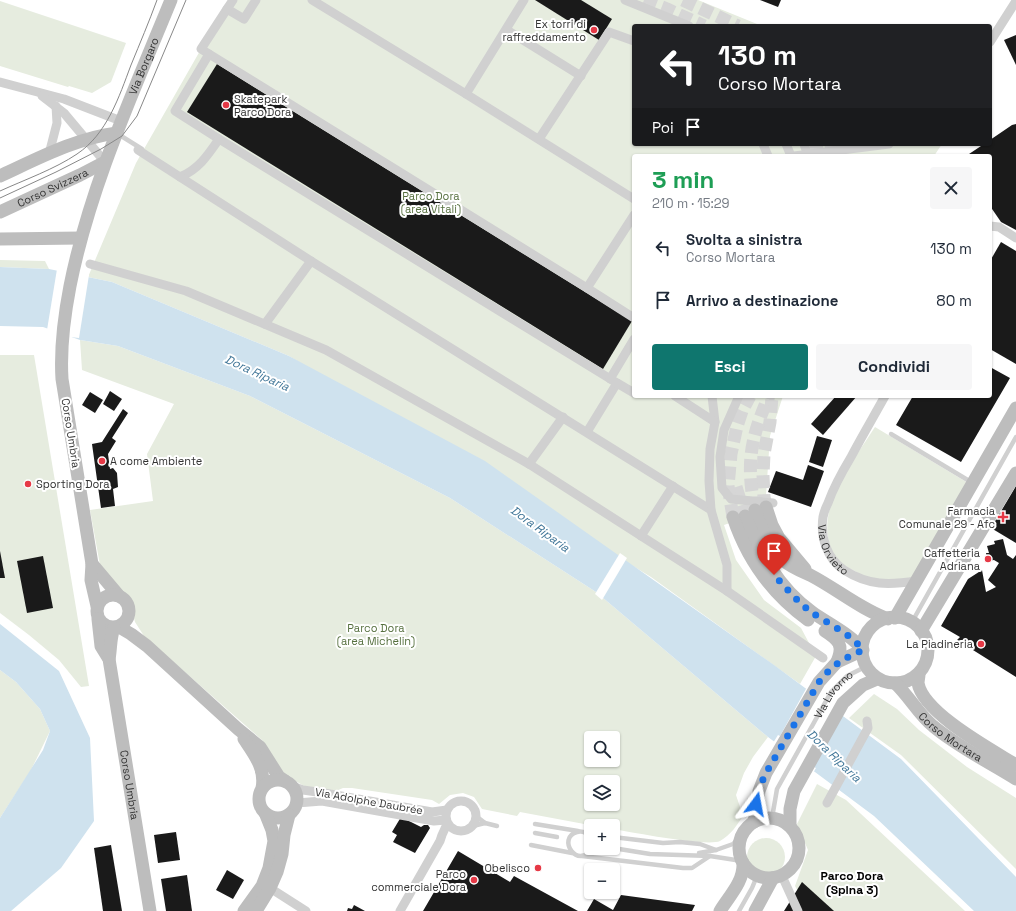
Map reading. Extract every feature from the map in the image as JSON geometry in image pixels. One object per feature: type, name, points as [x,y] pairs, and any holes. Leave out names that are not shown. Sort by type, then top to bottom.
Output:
[{"type":"street","name":"Via Borgaro","points":[[105,162],[171,0]]},
{"type":"street","points":[[233,0],[201,49],[632,317]]},
{"type":"street","points":[[227,9],[244,20],[256,0]]},
{"type":"street","points":[[312,0],[632,197]]},
{"type":"street","points":[[466,94],[507,30],[524,0]]},
{"type":"street","points":[[625,0],[684,24]]},
{"type":"street","points":[[992,39],[1016,0]]},
{"type":"street","points":[[507,30],[581,76]]},
{"type":"street","points":[[539,139],[609,32],[632,40]]},
{"type":"street","points":[[209,54],[174,110],[632,392]]},
{"type":"street","points":[[0,82],[64,99],[119,127]]},
{"type":"street","points":[[0,239],[82,238],[89,210],[105,162],[64,113],[36,92]]},
{"type":"street","points":[[49,154],[57,123],[56,106]]},
{"type":"street","points":[[0,176],[49,154],[119,127]]},
{"type":"street","points":[[178,174],[194,170],[204,162],[220,139]]},
{"type":"street","points":[[815,154],[874,146]]},
{"type":"street","points":[[138,150],[178,174],[311,261],[711,510]]},
{"type":"street","name":"Corso Svizzera","points":[[0,212],[105,162]]},
{"type":"street","points":[[587,288],[632,218]]},
{"type":"street","points":[[992,226],[999,227],[1016,238]]},
{"type":"street","name":"Corso Umbria","points":[[82,238],[65,312],[61,348],[62,379],[92,564],[91,580],[97,606]]},
{"type":"street","points":[[265,324],[311,261]]},
{"type":"street","points":[[90,264],[186,291],[326,350],[529,464],[727,591],[823,658]]},
{"type":"street","points":[[587,432],[632,343]]},
{"type":"street","points":[[678,398],[715,422]]},
{"type":"street","points":[[712,398],[715,422],[710,449],[709,482],[711,510],[727,566],[727,591]]},
{"type":"street","points":[[738,398],[724,430],[720,457],[722,488],[731,499],[754,510],[760,527],[769,543],[783,560],[873,613],[892,618],[903,618],[917,626],[925,637],[927,650],[924,665],[919,674],[908,681],[895,683],[877,678],[870,672],[863,657],[865,638],[874,626],[892,618],[917,581],[1016,408]]},
{"type":"street","name":"Via Orvieto","points":[[884,398],[835,484],[823,517],[822,533],[831,558],[841,568],[853,576],[880,583],[896,584],[917,581]]},
{"type":"street","points":[[529,464],[563,417]]},
{"type":"street","points":[[917,626],[1016,475]]},
{"type":"street","points":[[641,536],[673,486]]},
{"type":"street","points":[[754,510],[762,554],[774,575],[790,593],[809,610],[854,639],[863,650]]},
{"type":"street","points":[[754,510],[739,535],[750,557],[764,578],[786,602],[807,619],[838,640],[841,649],[837,662]]},
{"type":"street","points":[[92,564],[119,596],[128,604],[129,614],[147,646]]},
{"type":"street","points":[[119,596],[110,595],[105,597],[97,606],[96,614],[104,626],[116,627],[147,646],[238,729],[260,747],[279,777],[296,791],[297,803],[294,810],[289,815],[281,818],[273,818],[266,815]]},
{"type":"street","points":[[116,627],[127,620],[129,614]]},
{"type":"street","name":"Corso Umbria","points":[[98,619],[101,646],[109,659]]},
{"type":"street","name":"Corso Umbria","points":[[116,627],[111,633],[109,659],[150,911]]},
{"type":"street","name":"Via Livorno","points":[[754,822],[761,784],[819,682],[837,662],[863,650]]},
{"type":"street","name":"Corso Mortara","points":[[919,674],[918,683],[921,691],[938,713],[970,736],[1016,765]]},
{"type":"street","name":"Via Livorno","points":[[790,826],[791,800],[802,776],[844,703],[863,685],[877,678]]},
{"type":"street","name":"Corso Mortara","points":[[895,683],[904,691],[932,725],[953,740],[1016,779]]},
{"type":"street","points":[[827,803],[868,728],[867,721]]},
{"type":"street","points":[[238,729],[260,764],[263,775],[259,800],[260,808],[266,815],[272,830],[274,841],[266,887]]},
{"type":"street","points":[[262,788],[270,782],[277,780],[288,784]]},
{"type":"street","name":"Via Adolphe Daubrée","points":[[288,784],[303,790],[432,812],[447,810],[454,803],[464,802],[473,807],[476,816]]},
{"type":"street","name":"Via Adolphe Daubrée","points":[[297,803],[322,801],[446,822]]},
{"type":"street","points":[[400,911],[440,841],[446,822],[447,810]]},
{"type":"street","points":[[252,909],[280,861],[289,815]]},
{"type":"street","points":[[440,841],[473,826],[476,816]]},
{"type":"street","points":[[720,911],[743,874],[743,862],[739,850],[742,835],[754,822],[761,819],[772,818],[785,822],[790,826],[799,842],[800,850],[794,866],[778,877],[755,911]]},
{"type":"street","points":[[446,822],[454,830],[459,832]]},
{"type":"street","points":[[743,862],[751,872],[757,876],[764,878],[778,877]]},
{"type":"street","points":[[778,877],[798,911]]},
{"type":"street","points":[[266,887],[306,911]]},
{"type":"lane","points":[[119,127],[178,174]]},
{"type":"lane","points":[[891,434],[973,483]]},
{"type":"lane","points":[[917,626],[1016,437]]},
{"type":"lane","name":"Via Livorno","points":[[772,818],[777,789],[831,692],[847,676],[867,666]]},
{"type":"lane","points":[[476,816],[485,823],[497,826]]},
{"type":"lane","points":[[473,826],[485,823]]},
{"type":"lane","points":[[535,824],[584,832]]},
{"type":"lane","points":[[573,853],[568,847],[569,839],[571,835],[578,831]]},
{"type":"lane","points":[[535,833],[557,837]]},
{"type":"lane","points":[[691,855],[716,850],[733,844],[742,835]]},
{"type":"lane","points":[[620,838],[663,843],[680,842],[700,844],[716,850]]},
{"type":"lane","points":[[531,844],[582,856],[683,868],[692,868],[710,856]]},
{"type":"lane","points":[[620,849],[650,854],[710,856],[743,862]]},
{"type":"lane","points":[[739,911],[757,876]]},
{"type":"green space","name":"Parco Dora (area Vitali)","points":[[229,0],[698,0],[757,24],[632,24],[632,146],[941,146],[935,154],[632,154],[632,398],[782,398],[770,436],[765,511],[724,525],[736,560],[764,600],[801,628],[816,656],[800,684],[651,577],[289,356],[112,282],[88,277],[136,163]]},
{"type":"green space","points":[[0,1],[126,43],[111,82],[92,93],[0,66]]},
{"type":"green space","points":[[0,260],[45,261],[49,269],[0,267]]},
{"type":"green space","name":"Parco Dora (area Michelin)","points":[[80,340],[118,346],[250,396],[450,498],[596,592],[768,737],[753,757],[744,773],[736,795],[743,816],[731,833],[720,841],[685,841],[620,830],[620,819],[584,819],[584,824],[520,812],[517,816],[482,809],[474,797],[463,793],[450,795],[439,804],[432,800],[352,788],[343,788],[336,791],[306,787],[283,774],[262,740],[144,636],[135,622],[130,604],[126,597],[102,576],[90,510],[153,501],[147,454],[174,404],[82,370]]},
{"type":"green space","name":"Sporting Dora","points":[[0,355],[34,355],[89,686],[81,687],[59,660],[0,613]]},
{"type":"green space","points":[[875,427],[968,483],[915,578],[888,581],[867,578],[840,563],[832,553],[829,542],[827,527],[829,512],[840,482]]},
{"type":"green space","points":[[0,670],[16,682],[40,709],[50,731],[31,770],[0,818]]},
{"type":"green space","points":[[874,694],[897,709],[919,730],[967,767],[1016,798],[1016,869],[901,755],[849,718]]},
{"type":"green space","points":[[817,784],[846,800],[965,911],[809,911],[795,886],[808,850],[797,824]]},
{"type":"green space","points":[[762,838],[770,838],[780,843],[784,850],[784,864],[780,871],[770,876],[762,876],[752,871],[750,868],[747,861],[747,853],[752,843],[755,841]]},
{"type":"water","name":"Dora Riparia","points":[[0,267],[49,269],[112,282],[289,356],[485,461],[774,665],[901,759],[1016,877],[1016,911],[974,911],[874,816],[768,737],[596,592],[450,498],[250,396],[118,346],[80,340],[43,327],[0,326]]},
{"type":"water","points":[[0,624],[59,671],[90,738],[94,821],[61,868],[11,911],[0,911],[0,818],[43,750],[50,731],[40,709],[16,682],[0,670]]},
{"type":"pier","points":[[57,269],[89,275],[79,338],[62,336],[47,330]]},
{"type":"pier","points":[[620,553],[627,558],[602,600],[595,594]]},
{"type":"pier","points":[[807,687],[843,714],[814,767],[816,768],[813,773],[773,743],[778,735],[780,736]]},
{"type":"building","name":"Ex torri di raffreddamento","points":[[535,0],[581,0],[612,19],[599,40]]},
{"type":"building","points":[[760,0],[781,0],[778,7]]},
{"type":"building","points":[[1016,35],[1016,65],[1004,40]]},
{"type":"building","points":[[217,64],[632,321],[603,369],[187,112]]},
{"type":"building","points":[[1016,124],[1016,230],[1001,222],[992,209],[992,154],[969,154],[981,146],[992,146],[992,139],[1012,125]]},
{"type":"building","points":[[1001,242],[1016,251],[1016,364],[992,350],[992,258]]},
{"type":"building","points":[[992,368],[1010,378],[961,462],[896,425],[912,398],[992,398]]},
{"type":"building","points":[[110,391],[122,399],[114,411],[103,404]]},
{"type":"building","points":[[90,392],[103,400],[95,413],[82,405]]},
{"type":"building","points":[[834,398],[855,398],[823,435],[811,424]]},
{"type":"building","name":"A come Ambiente","points":[[123,409],[128,413],[112,438],[116,441],[108,454],[110,469],[113,468],[117,473],[118,487],[113,489],[115,506],[101,508],[92,444],[102,442]]},
{"type":"building","points":[[817,436],[832,440],[823,467],[809,462]]},
{"type":"building","points":[[808,465],[824,471],[811,507],[768,492],[776,471],[803,480]]},
{"type":"building","points":[[1016,486],[1016,543],[991,528]]},
{"type":"building","points":[[1003,539],[1007,555],[1013,559],[1016,555],[1016,677],[957,640],[960,637],[941,626],[968,579],[982,570],[986,592],[996,587],[988,580],[999,563],[994,560],[988,561],[986,553],[989,553],[987,546],[995,544],[994,541]]},
{"type":"building","points":[[0,551],[5,578],[0,578]]},
{"type":"building","points":[[43,556],[53,608],[27,613],[17,561]]},
{"type":"building","points":[[401,817],[421,827],[428,825],[430,828],[415,853],[393,842],[397,835],[392,832]]},
{"type":"building","points":[[176,832],[180,860],[158,863],[154,835]]},
{"type":"building","points":[[111,845],[122,911],[103,911],[94,848]]},
{"type":"building","name":"Parco commerciale Dora","points":[[458,851],[510,882],[514,876],[578,911],[423,911]]},
{"type":"building","points":[[227,870],[244,880],[233,899],[216,890]]},
{"type":"building","points":[[187,875],[192,911],[166,911],[161,879]]},
{"type":"building","points":[[802,882],[834,911],[784,911]]},
{"type":"building","points":[[621,895],[695,905],[692,911],[587,911],[594,899],[613,910]]},
{"type":"building","points":[[354,905],[365,911],[347,911],[348,908],[352,909]]},
{"type":"tunnel","points":[[644,0],[700,24]]},
{"type":"tunnel","points":[[683,0],[734,24]]},
{"type":"tunnel","points":[[816,146],[818,154]]},
{"type":"tunnel","points":[[831,146],[833,154]]},
{"type":"tunnel","points":[[733,517],[728,486],[731,454],[737,426],[742,411],[749,398]]},
{"type":"tunnel","points":[[755,510],[752,494],[750,465],[754,439],[768,398]]},
{"type":"tunnel","points":[[766,507],[763,475],[764,454],[770,422],[772,398]]},
{"type":"tunnel","points":[[736,487],[745,516]]},
{"type":"tram line","points":[[0,191],[49,169],[77,154],[96,136],[111,114],[117,102],[157,0]]},
{"type":"tram line","points":[[0,198],[56,172],[101,149],[122,136],[137,116],[186,0]]},
{"type":"place","name":"Ex torri di raffreddamento","points":[[594,30]]},
{"type":"place","name":"Skatepark Parco Dora","points":[[226,105]]},
{"type":"place","name":"A come Ambiente","points":[[102,461]]},
{"type":"place","name":"Sporting Dora","points":[[28,484]]},
{"type":"place","name":"Farmacia Comunale 29 - Afc","points":[[1003,517]]},
{"type":"place","name":"Caffetteria Adriana","points":[[988,559]]},
{"type":"place","name":"La Piadineria","points":[[981,644]]},
{"type":"place","name":"Obelisco","points":[[538,868]]},
{"type":"place","name":"Parco commerciale Dora","points":[[474,880]]},
{"type":"district","name":"Parco Dora (Spina 3)","points":[[852,883]]},
{"type":"route","points":[[756,804],[761,784],[766,773],[819,682],[837,662],[863,650],[854,639],[809,610],[790,593],[774,575]]}]
